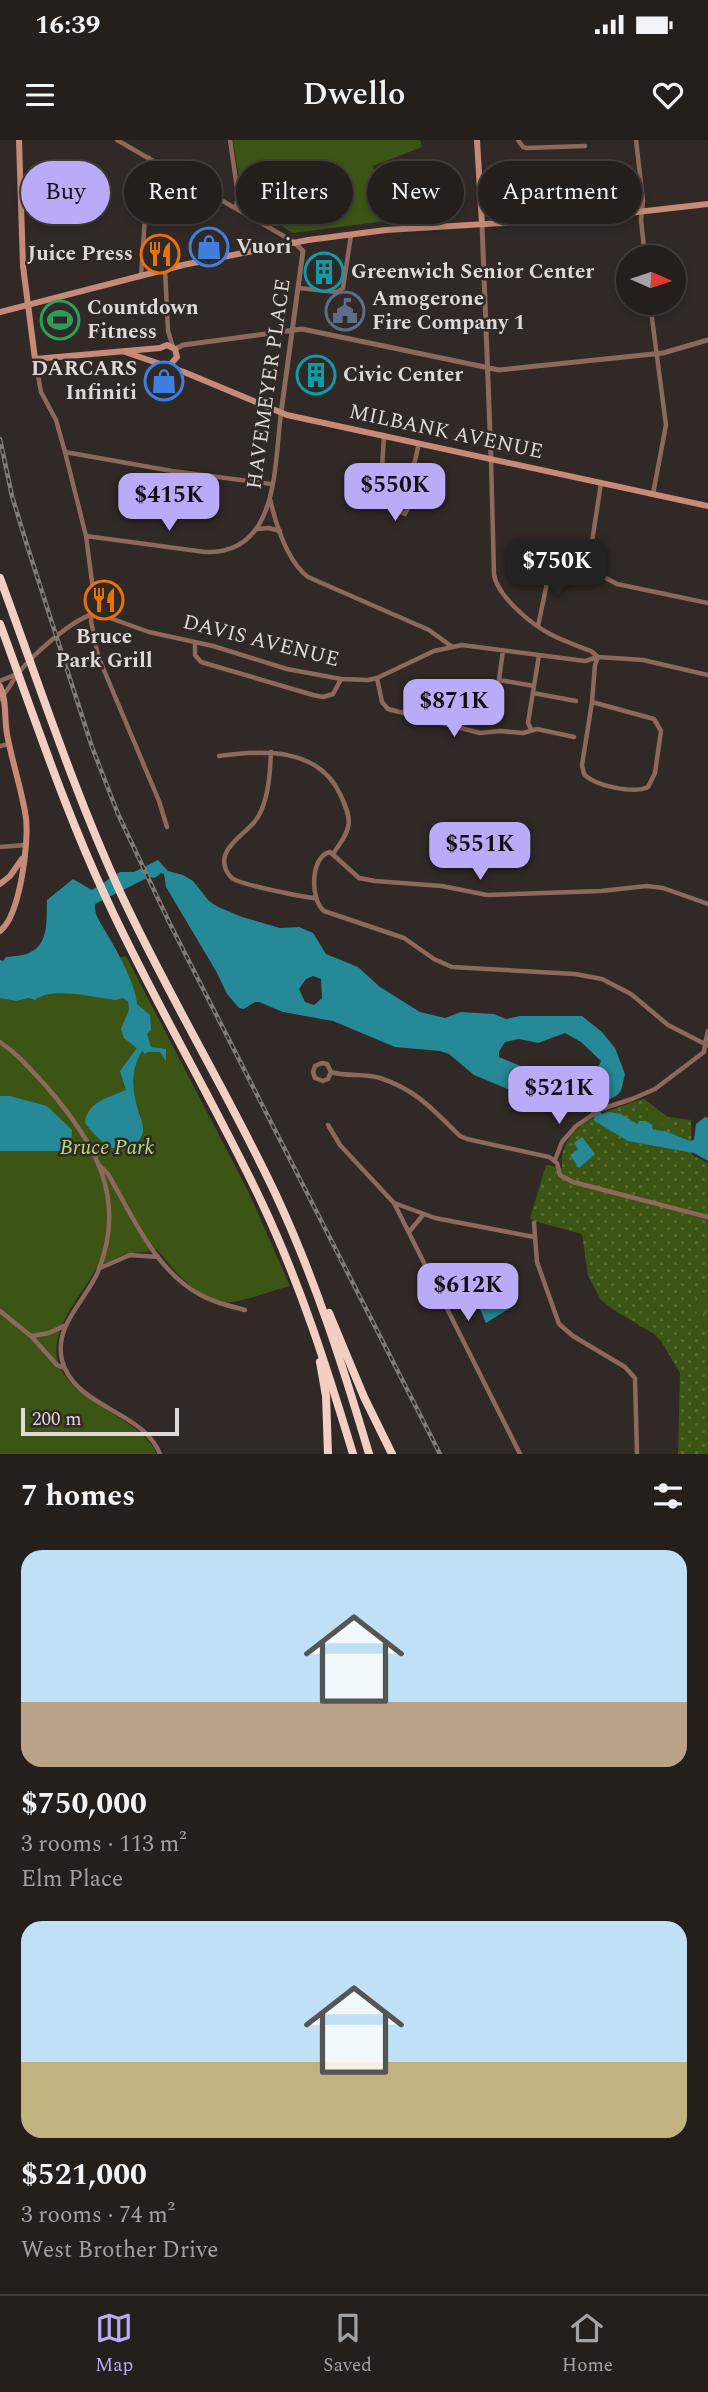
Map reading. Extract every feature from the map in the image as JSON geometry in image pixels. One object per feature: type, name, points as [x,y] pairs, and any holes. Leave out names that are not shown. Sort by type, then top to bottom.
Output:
[{"type":"highway","points":[[0,578],[121,894],[264,1170],[333,1321],[364,1397],[392,1454]]},
{"type":"highway","points":[[0,624],[107,900],[260,1199],[311,1321],[353,1454]]},
{"type":"highway","points":[[314,1283],[369,1454]]},
{"type":"highway","points":[[311,1321],[324,1387],[328,1454]]},
{"type":"main road","points":[[19,140],[20,218],[35,359],[161,347],[174,349],[184,372]]},
{"type":"main road","points":[[477,140],[478,161]]},
{"type":"main road","points":[[642,212],[708,204]]},
{"type":"main road","points":[[0,312],[165,270],[295,243],[351,234],[481,224]]},
{"type":"main road","points":[[157,362],[156,356],[161,347]]},
{"type":"main road","points":[[125,352],[168,367],[177,358]]},
{"type":"main road","name":"MILBANK AVENUE","points":[[168,367],[281,413],[708,506]]},
{"type":"main road","points":[[0,683],[6,731],[27,833],[13,916],[0,931]]},
{"type":"main road","points":[[0,722],[6,731]]},
{"type":"main road","points":[[0,884],[10,876],[23,857]]},
{"type":"street","points":[[117,140],[236,207]]},
{"type":"street","points":[[230,140],[236,187]]},
{"type":"street","points":[[518,140],[527,148],[585,146]]},
{"type":"street","points":[[636,140],[638,161]]},
{"type":"street","points":[[142,276],[149,158]]},
{"type":"street","points":[[642,192],[644,245]]},
{"type":"street","points":[[264,224],[295,243]]},
{"type":"street","points":[[481,224],[495,582],[508,600],[538,626],[553,636],[592,651],[598,657],[582,765],[584,774],[593,780],[633,791],[648,787],[655,773],[661,730],[659,725],[649,718],[592,702]]},
{"type":"street","points":[[298,288],[340,291],[345,284],[351,234]]},
{"type":"street","name":"HAVEMEYER PLACE","points":[[256,531],[263,517],[271,484],[298,288],[303,251],[295,243]]},
{"type":"street","points":[[165,270],[168,331],[174,349],[183,345],[302,329],[499,370],[657,354],[708,340]]},
{"type":"street","points":[[652,315],[666,425],[653,494]]},
{"type":"street","points":[[161,347],[168,331]]},
{"type":"street","points":[[35,359],[41,392],[56,420],[86,536],[94,597],[94,640],[102,667],[159,801],[167,827]]},
{"type":"street","points":[[384,436],[380,500],[405,514],[413,497],[414,465],[419,443]]},
{"type":"street","points":[[65,452],[185,473],[271,484]]},
{"type":"street","points":[[601,483],[590,555],[598,574],[617,584],[708,603]]},
{"type":"street","points":[[269,495],[296,566],[309,577],[429,630],[451,646]]},
{"type":"street","points":[[86,536],[214,552],[238,547],[256,531],[269,528],[281,531]]},
{"type":"street","points":[[538,626],[551,564]]},
{"type":"street","name":"DAVIS AVENUE","points":[[92,614],[101,613],[149,632],[195,642],[287,669],[341,679],[377,678],[451,646],[467,645],[590,661],[598,657],[643,660],[708,676]]},
{"type":"street","points":[[2,697],[18,674],[59,635],[92,614]]},
{"type":"street","points":[[195,642],[195,655],[201,662],[313,695],[323,697],[333,694],[341,679]]},
{"type":"street","points":[[503,650],[499,680],[534,686]]},
{"type":"street","points":[[531,730],[528,723],[539,655]]},
{"type":"street","points":[[0,683],[18,674]]},
{"type":"street","points":[[377,678],[383,702],[388,709],[480,733],[523,733],[531,730],[574,737]]},
{"type":"street","points":[[533,693],[576,701]]},
{"type":"street","points":[[0,746],[9,744]]},
{"type":"street","points":[[271,752],[267,794],[261,811],[254,823],[226,853],[225,866],[230,877],[241,883],[316,898]]},
{"type":"street","points":[[219,756],[271,752],[289,755],[323,770],[337,786],[348,813],[350,826],[348,834],[333,853]]},
{"type":"street","points":[[0,847],[25,845]]},
{"type":"street","points":[[706,1044],[668,1025],[612,982],[575,974],[452,967],[393,933],[324,911],[316,898],[317,863],[326,852],[333,853],[353,874],[375,881],[442,886],[487,895],[601,891],[647,886],[663,888],[708,904]]},
{"type":"street","points":[[708,1031],[704,1052],[655,1089],[601,1109],[576,1126],[565,1138],[555,1160],[560,1175],[573,1182],[708,1217]]},
{"type":"street","points":[[0,1042],[16,1054],[83,1133],[100,1166],[106,1188],[109,1225],[99,1269],[66,1325],[61,1342],[65,1368],[76,1385],[150,1438],[160,1454]]},
{"type":"street","points":[[322,1063],[327,1064],[331,1072],[328,1079],[323,1081],[315,1078],[313,1072],[315,1066],[322,1063]]},
{"type":"street","points":[[331,1072],[380,1078],[418,1095],[460,1136],[467,1139],[555,1160]]},
{"type":"street","points":[[328,1125],[345,1152],[394,1203],[520,1454]]},
{"type":"street","points":[[100,1166],[109,1174],[158,1258],[179,1279],[198,1293],[245,1310]]},
{"type":"street","points":[[394,1203],[423,1215],[534,1237]]},
{"type":"street","points":[[408,1233],[423,1215]]},
{"type":"street","points":[[534,1223],[538,1267],[559,1324],[634,1375],[637,1454]]},
{"type":"street","points":[[99,1269],[130,1255],[158,1258]]},
{"type":"street","points":[[0,1311],[31,1336],[57,1365],[65,1368]]},
{"type":"street","points":[[31,1336],[49,1333],[66,1325]]},
{"type":"green space","points":[[233,140],[420,140],[422,147],[386,161],[367,161],[367,223],[293,233],[278,224],[353,224],[353,161],[236,161]]},
{"type":"green space","name":"Bruce Park","points":[[126,956],[248,1191],[290,1286],[247,1299],[226,1302],[215,1300],[196,1289],[178,1274],[157,1249],[127,1254],[98,1265],[63,1322],[56,1353],[62,1372],[75,1387],[130,1425],[146,1439],[157,1454],[0,1454],[0,982]]},
{"type":"green space","points":[[644,1099],[668,1117],[691,1120],[692,1155],[708,1163],[708,1454],[678,1454],[680,1373],[654,1334],[601,1300],[588,1276],[582,1234],[530,1218],[546,1165],[562,1168],[563,1153],[568,1140],[577,1129],[602,1114]]},
{"type":"green space","points":[[650,1106],[668,1120],[667,1125],[657,1124],[646,1111]]},
{"type":"green space","points":[[708,1291],[708,1330],[692,1305],[691,1298]]},
{"type":"water","points":[[158,860],[168,871],[193,881],[209,901],[218,907],[280,928],[299,927],[313,933],[326,954],[358,967],[380,987],[420,1012],[445,1018],[461,1012],[494,1014],[506,1019],[520,1016],[582,1016],[602,1032],[615,1048],[625,1074],[621,1091],[596,1106],[602,1114],[621,1114],[637,1124],[639,1121],[646,1121],[652,1125],[653,1130],[665,1131],[690,1141],[694,1140],[696,1124],[705,1117],[708,1118],[708,1161],[694,1153],[628,1141],[593,1120],[595,1118],[590,1111],[552,1107],[474,1075],[449,1054],[440,1051],[395,1047],[333,1021],[283,1012],[259,1002],[244,1009],[239,1008],[227,994],[166,887],[164,874],[161,873],[95,904],[97,917],[129,976],[137,1004],[150,1015],[151,1030],[147,1034],[151,1047],[166,1049],[166,1061],[160,1052],[145,1054],[142,1051],[135,1066],[133,1087],[143,1127],[141,1138],[127,1149],[120,1150],[107,1145],[85,1123],[86,1116],[89,1110],[106,1098],[126,1090],[120,1071],[137,1048],[124,1038],[121,1029],[129,1010],[128,1001],[122,998],[116,1000],[63,993],[35,1000],[0,998],[0,960],[27,954],[36,949],[46,930],[47,900],[73,879],[92,890],[120,872],[134,872]],"holes":[[[313,976],[321,979],[322,998],[314,1005],[305,1002],[299,989],[306,979]],[[565,1033],[581,1042],[601,1061],[593,1079],[584,1085],[572,1088],[499,1057],[505,1042],[519,1039],[538,1043]]]},
{"type":"water","points":[[0,1096],[47,1106],[72,1130],[71,1144],[59,1151],[0,1151]]},
{"type":"water","points":[[582,1137],[595,1154],[579,1168],[570,1155],[578,1149],[574,1143]]},
{"type":"water","points":[[482,1275],[490,1283],[505,1288],[512,1299],[510,1308],[486,1323],[472,1291],[475,1277]]},
{"type":"railway","points":[[0,439],[12,496],[26,542],[92,747],[118,814],[169,922],[440,1454]]},
{"type":"place","name":"Vuori","points":[[209,247]]},
{"type":"place","name":"Juice Press","points":[[160,254]]},
{"type":"place","name":"Greenwich Senior Center","points":[[324,272]]},
{"type":"place","name":"Amogerone Fire Company 1","points":[[345,311]]},
{"type":"place","name":"Countdown Fitness","points":[[60,320]]},
{"type":"place","name":"Civic Center","points":[[316,375]]},
{"type":"place","name":"DARCARS Infiniti","points":[[164,381]]},
{"type":"place","name":"Bruce Park Grill","points":[[104,600]]}]
